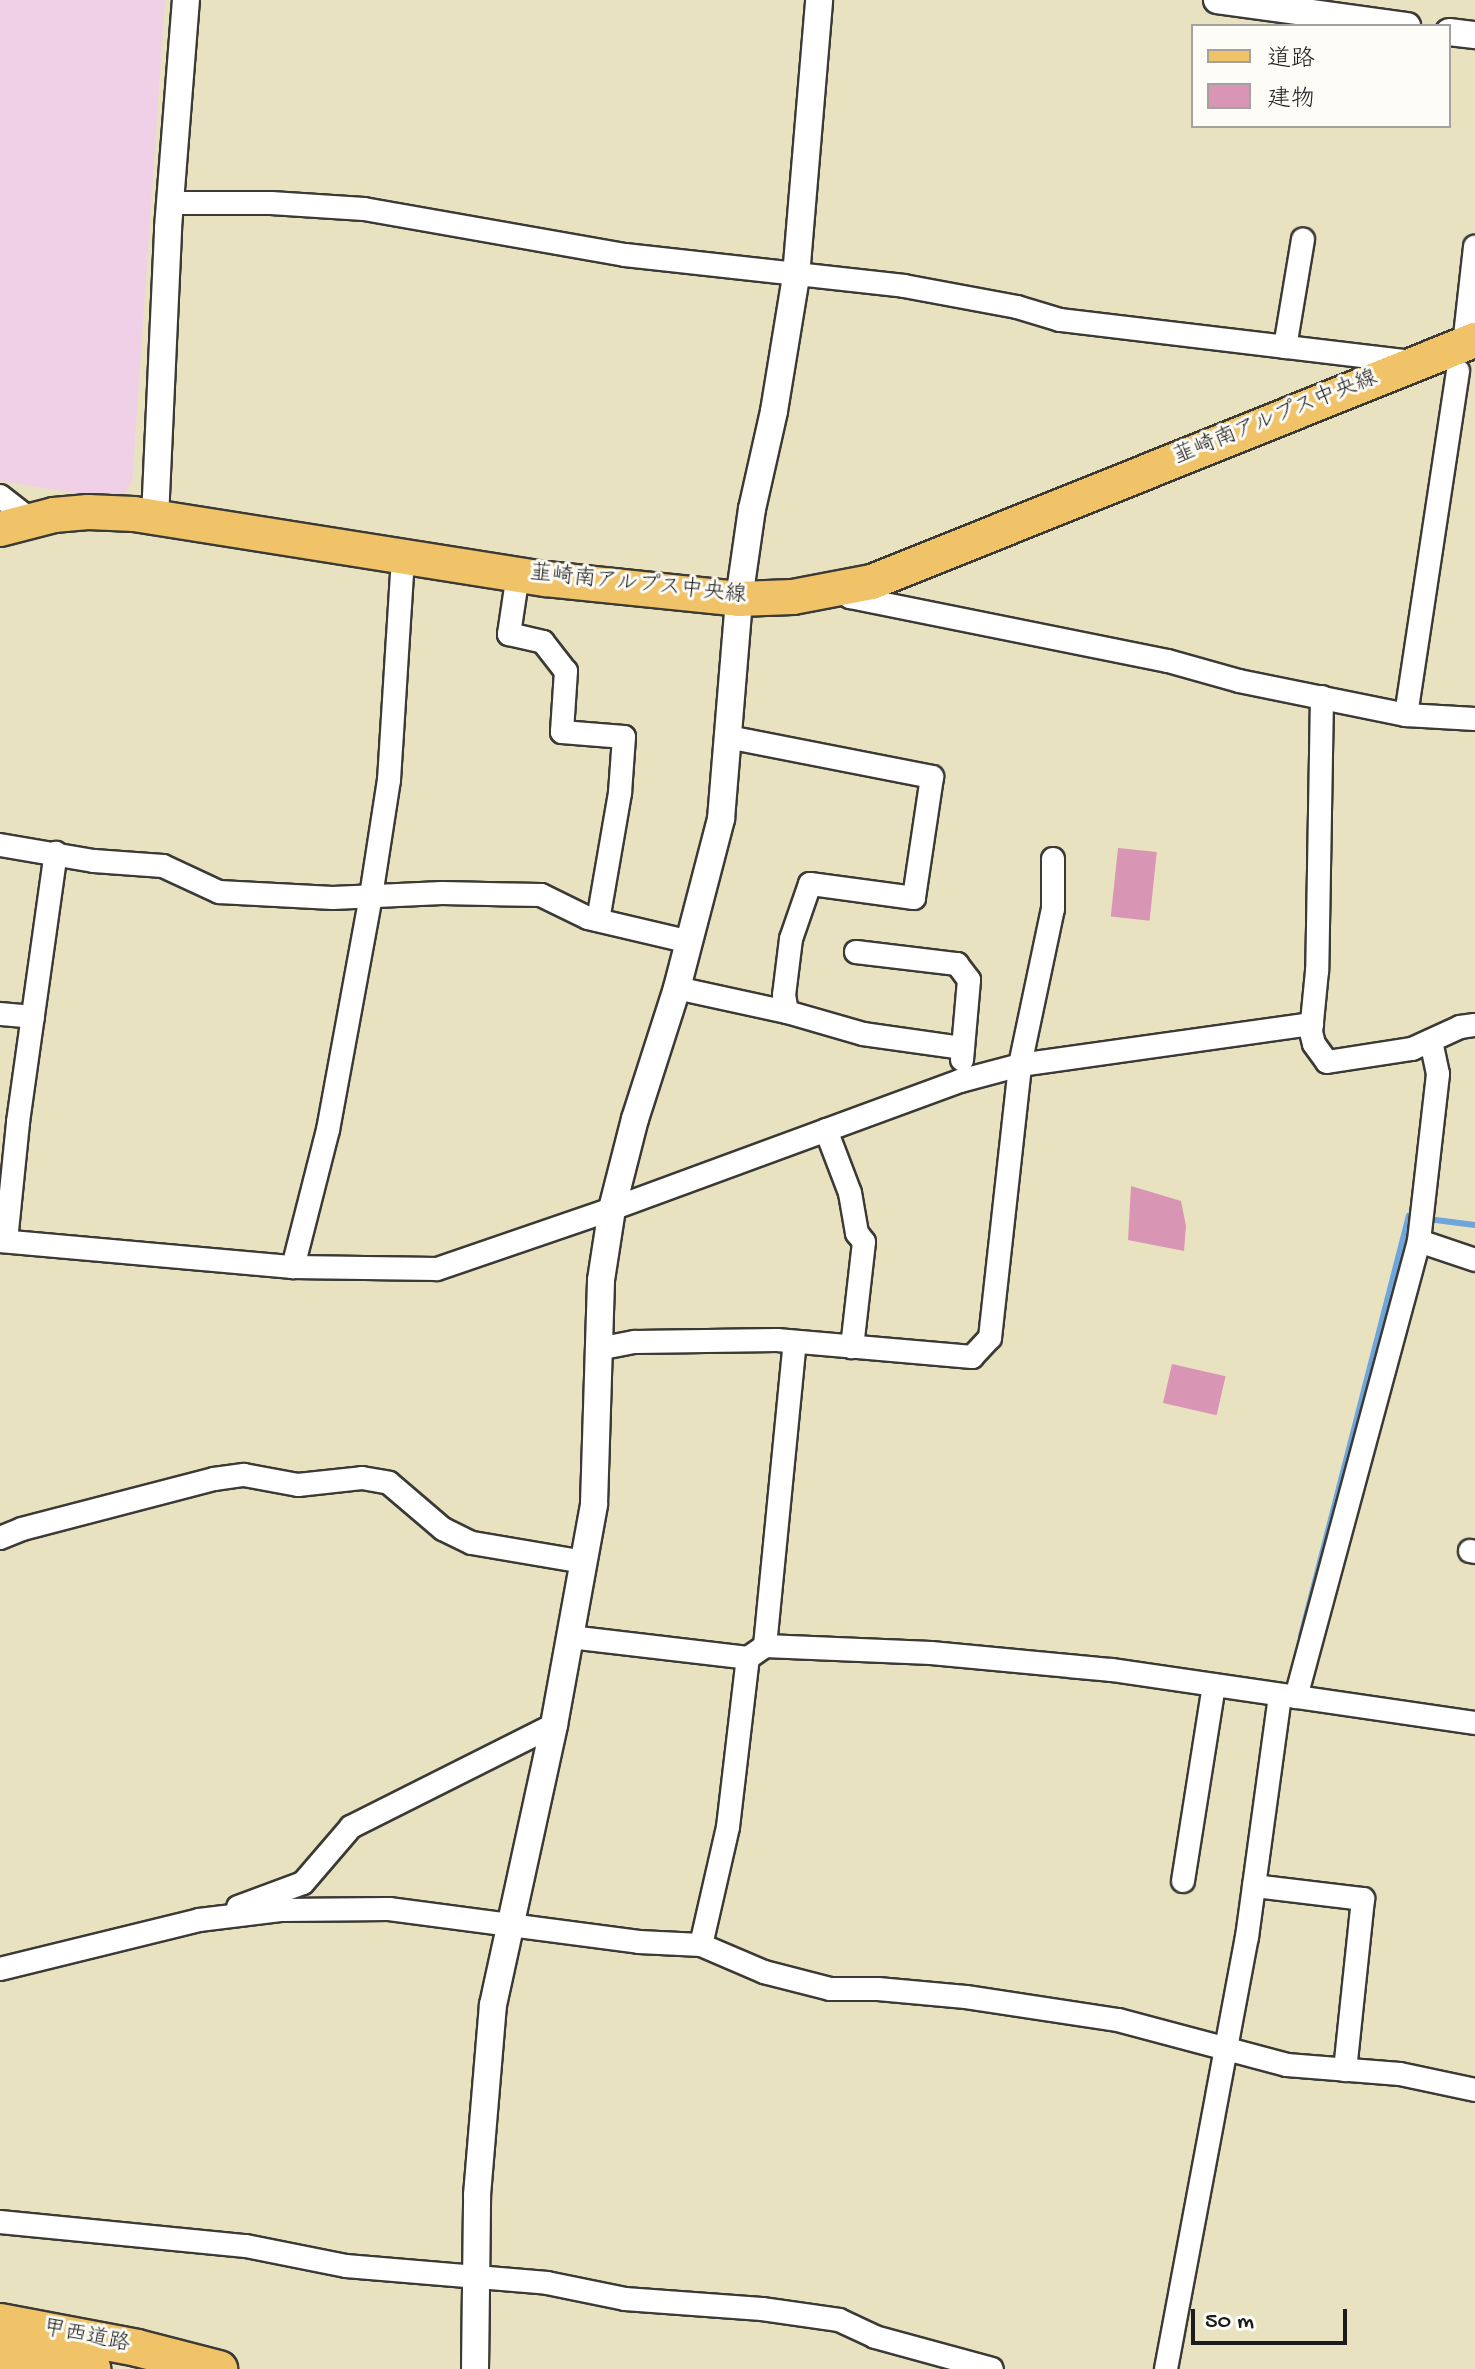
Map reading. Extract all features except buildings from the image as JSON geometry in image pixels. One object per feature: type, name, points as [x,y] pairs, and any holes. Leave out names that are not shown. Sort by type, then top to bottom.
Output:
[{"type":"highway","name":"甲西道路","points":[[0,2322],[137,2348],[219,2369]]},
{"type":"highway","points":[[0,2352],[90,2369]]},
{"type":"main road","name":"韮崎南アルプス中央線","points":[[14,524],[88,512],[155,518],[518,574],[739,599],[793,597],[872,582],[1454,358]]},
{"type":"street","points":[[155,518],[170,203],[186,0]]},
{"type":"street","points":[[475,2369],[481,2105],[493,2005],[507,1927],[554,1725],[594,1504],[601,1280],[612,1209],[635,1119],[690,942],[721,819],[739,599],[752,509],[774,411],[796,276],[819,0]]},
{"type":"street","points":[[1217,0],[1392,24]]},
{"type":"street","points":[[1451,32],[1475,35]]},
{"type":"street","points":[[170,203],[271,203],[364,209],[625,255],[904,286],[971,298],[1060,320],[1285,347],[1454,358]]},
{"type":"street","points":[[1285,347],[1303,239]]},
{"type":"street","points":[[1406,715],[1454,358],[1475,247]]},
{"type":"street","points":[[0,496],[14,524]]},
{"type":"street","points":[[293,1267],[328,1130],[389,780],[403,557]]},
{"type":"street","points":[[518,574],[509,634],[543,642],[566,671],[562,732],[624,737],[620,793],[598,920]]},
{"type":"street","points":[[840,590],[850,597],[1168,661],[1239,681],[1406,715],[1475,719]]},
{"type":"street","points":[[1322,697],[1317,971],[1312,1024],[1314,1044],[1327,1062],[1412,1049],[1475,1025]]},
{"type":"street","points":[[728,737],[932,777],[914,898],[810,884],[791,939],[784,995],[787,1012]]},
{"type":"street","points":[[0,845],[94,861],[163,866],[219,892],[333,898],[442,893],[541,895],[598,920],[690,942]]},
{"type":"street","points":[[56,853],[3,1241],[293,1267],[437,1269],[612,1209],[960,1081],[1020,1065],[1312,1024]]},
{"type":"street","points":[[598,1349],[635,1342],[795,1342],[911,1349],[972,1357],[990,1338],[1020,1065],[1053,909],[1053,859]]},
{"type":"street","points":[[856,952],[957,964],[969,980],[960,1081]]},
{"type":"street","points":[[677,988],[787,1012],[863,1034],[963,1048]]},
{"type":"street","points":[[0,1014],[33,1017]]},
{"type":"street","points":[[1166,2369],[1226,2052],[1288,1696],[1420,1226],[1438,1074],[1431,1041]]},
{"type":"street","points":[[826,1130],[850,1193],[857,1233],[864,1242],[852,1347]]},
{"type":"street","points":[[1420,1226],[1475,1260]]},
{"type":"street","points":[[701,1945],[728,1827],[756,1652],[795,1342]]},
{"type":"street","points":[[0,1538],[22,1529],[214,1479],[244,1475],[298,1485],[362,1478],[389,1483],[443,1529],[472,1543],[584,1562]]},
{"type":"street","points":[[570,1637],[756,1652],[931,1653],[1112,1670],[1475,1723]]},
{"type":"street","points":[[1183,1881],[1214,1685]]},
{"type":"street","points":[[0,1969],[199,1920],[303,1883],[351,1827],[554,1725]]},
{"type":"street","points":[[1254,1886],[1363,1899],[1345,2070]]},
{"type":"street","points":[[199,1920],[282,1910],[389,1909],[507,1927],[639,1942],[701,1945],[764,1972],[830,1989],[878,1989],[966,1997],[1118,2020],[1226,2052],[1287,2065],[1400,2074],[1475,2090]]},
{"type":"street","points":[[0,2222],[246,2246],[346,2266],[547,2283],[625,2299],[762,2309],[839,2320],[875,2337],[992,2369]]},
{"type":"shaded area","points":[[0,0],[165,0],[132,483],[120,500],[0,481]]},
{"type":"waterway","points":[[1301,1636],[1409,1216],[1416,1217]]},
{"type":"waterway","points":[[1428,1219],[1475,1225]]}]
